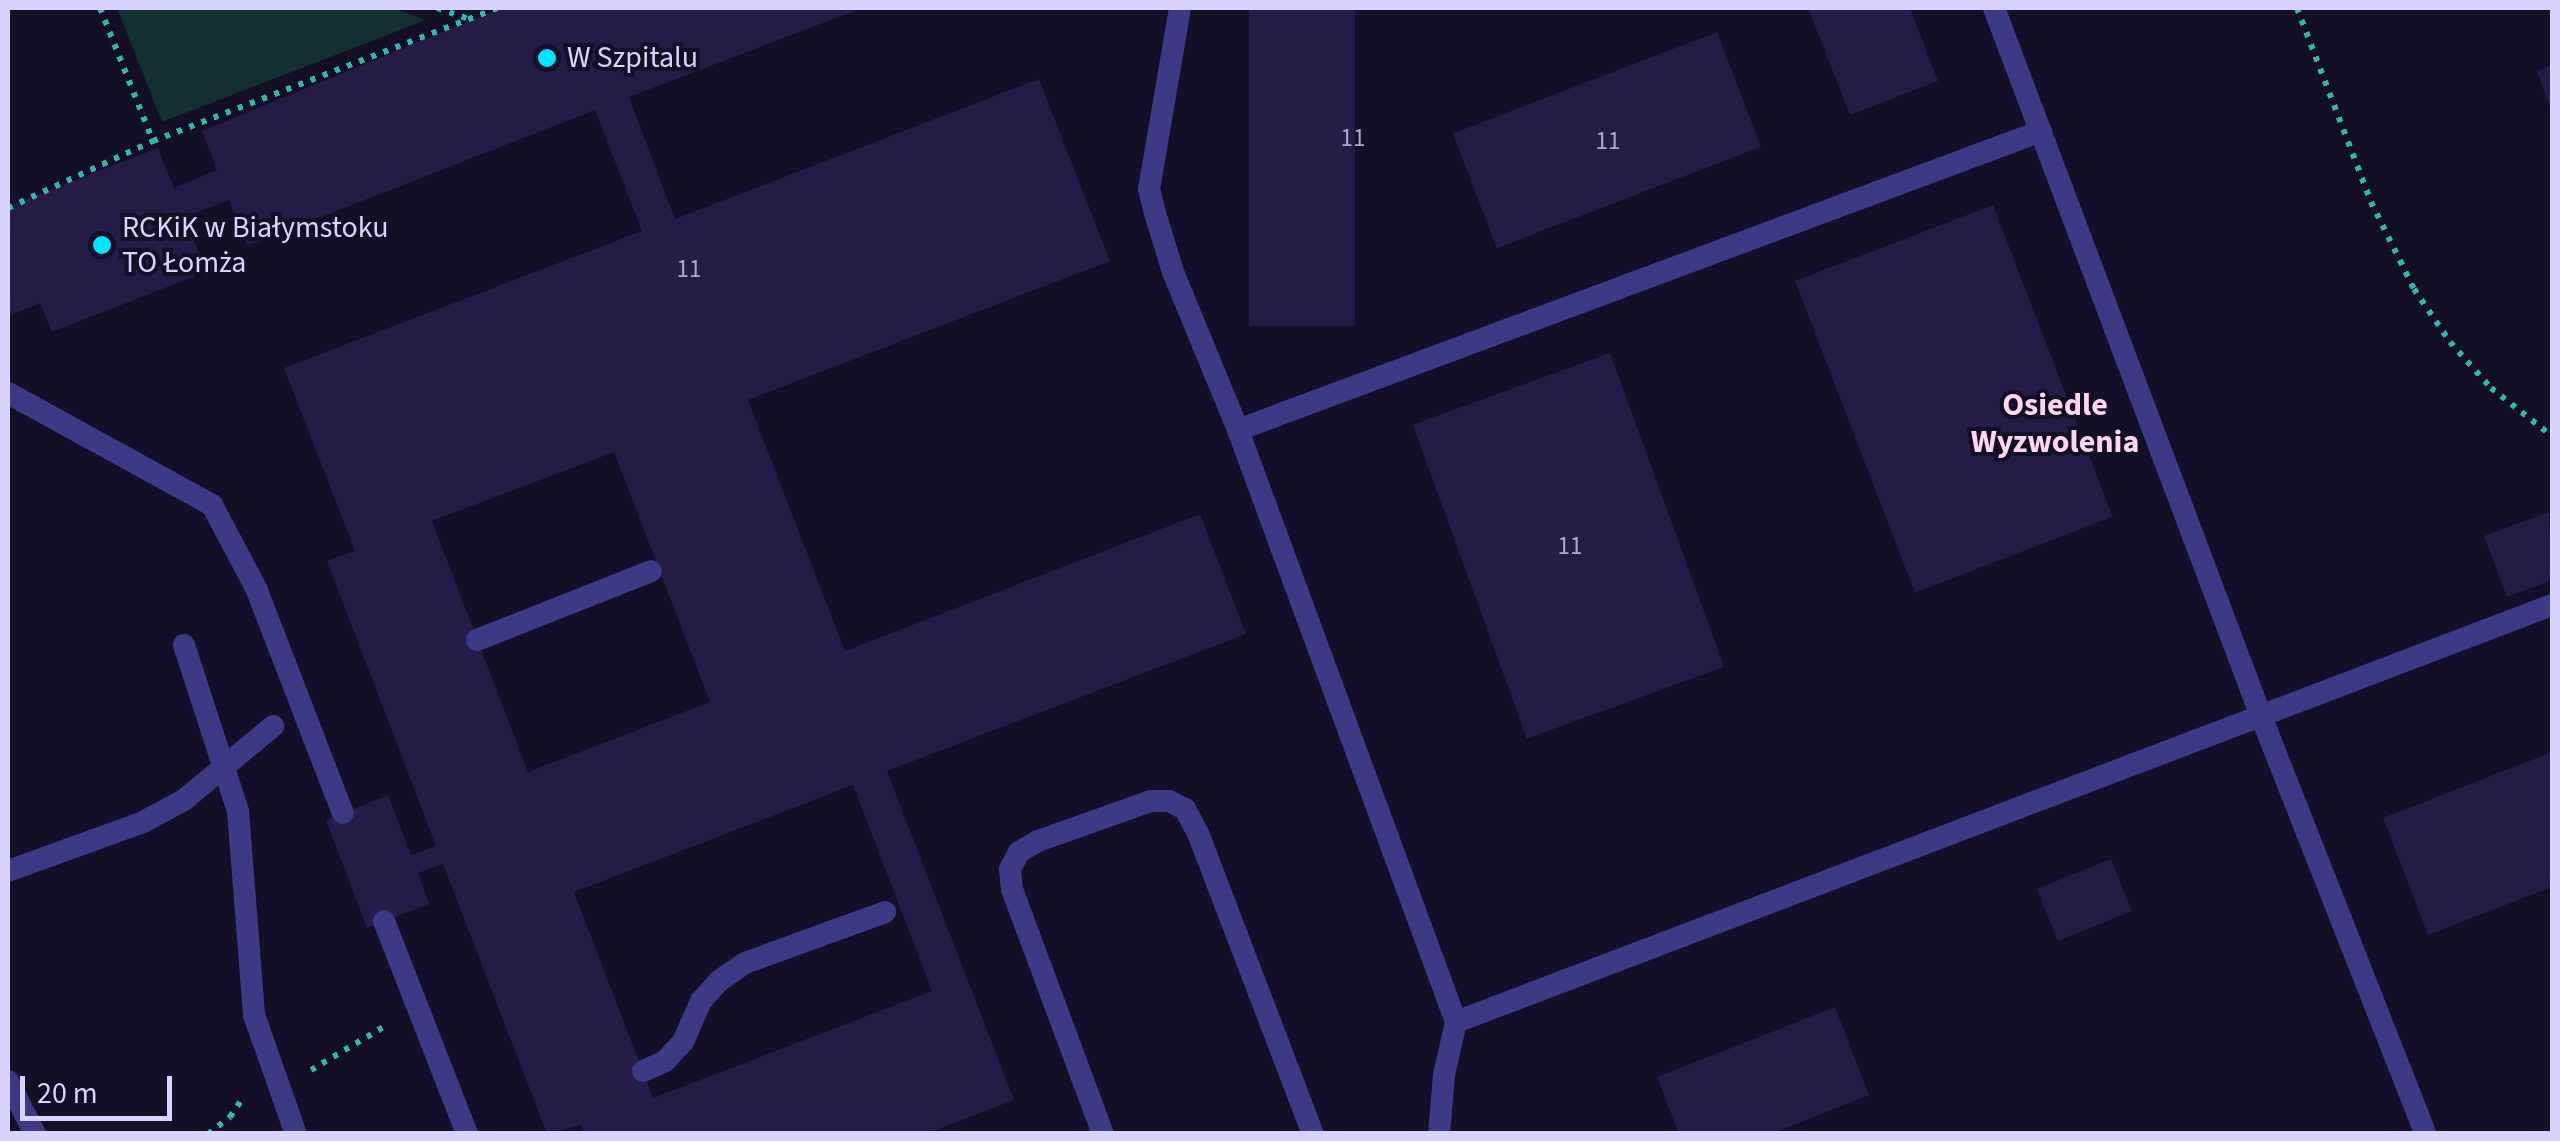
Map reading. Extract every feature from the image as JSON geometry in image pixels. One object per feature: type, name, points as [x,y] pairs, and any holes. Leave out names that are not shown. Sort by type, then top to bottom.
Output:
[{"type":"lane","points":[[1180,8],[1149,189],[1173,272],[1238,430],[1456,1022],[1444,1074],[1439,1134]]},
{"type":"lane","points":[[1994,8],[2262,716],[2426,1134]]},
{"type":"lane","points":[[1238,430],[2041,130]]},
{"type":"lane","points":[[8,393],[212,505],[256,588],[343,813]]},
{"type":"lane","points":[[477,640],[651,570]]},
{"type":"lane","points":[[1456,1022],[2552,605]]},
{"type":"lane","points":[[184,645],[238,810],[254,1015],[296,1134]]},
{"type":"lane","points":[[8,871],[143,822],[209,783],[224,764],[273,726]]},
{"type":"lane","points":[[1102,1134],[1012,889],[1010,870],[1020,852],[1038,841],[1151,801],[1169,801],[1185,809],[1198,833],[1313,1134]]},
{"type":"lane","points":[[643,1071],[665,1061],[682,1042],[700,1001],[719,980],[745,964],[885,912]]},
{"type":"lane","points":[[384,921],[468,1134]]},
{"type":"lane","points":[[8,1081],[35,1134]]},
{"type":"path","points":[[100,8],[153,141]]},
{"type":"path","points":[[437,8],[469,19]]},
{"type":"path","points":[[8,208],[153,141],[498,8]]},
{"type":"path","points":[[2297,8],[2371,202],[2414,288],[2450,342],[2492,388],[2552,436]]},
{"type":"green space","points":[[117,8],[393,8],[426,20],[162,122]]},
{"type":"building","points":[[501,8],[862,8],[629,97],[675,219],[1039,79],[1110,261],[748,400],[845,651],[1200,514],[1246,634],[887,771],[1014,1100],[926,1134],[585,1134],[581,1125],[547,1134],[443,864],[418,873],[429,904],[367,928],[326,820],[388,795],[411,855],[436,846],[327,561],[355,551],[284,368],[642,231],[595,110],[247,246],[229,200],[185,217],[209,280],[203,273],[52,332],[40,303],[8,316],[8,206],[158,148],[174,188],[217,170],[202,131]],"holes":[[[614,452],[710,702],[528,772],[432,521]],[[853,785],[932,991],[653,1098],[574,892]]]},
{"type":"building","points":[[1249,8],[1355,8],[1355,326],[1249,326]]},
{"type":"building","points":[[1808,8],[1910,8],[1938,81],[1850,115]]},
{"type":"building","points":[[1717,32],[1761,147],[1497,248],[1453,133]]},
{"type":"building","points":[[2552,65],[2552,113],[2537,71]]},
{"type":"building","points":[[1993,205],[2113,517],[1915,593],[1795,281]]},
{"type":"building","points":[[1610,353],[1724,667],[1527,739],[1413,425]]},
{"type":"building","points":[[2549,512],[2552,580],[2507,597],[2484,536]]},
{"type":"building","points":[[2552,752],[2552,887],[2428,935],[2383,818]]},
{"type":"building","points":[[2111,859],[2132,911],[2058,941],[2037,889]]},
{"type":"building","points":[[1835,1007],[1869,1095],[1771,1134],[1679,1134],[1657,1077]]},
{"type":"place","name":"W Szpitalu","points":[[547,58]]},
{"type":"place","name":"RCKiK w Białymstoku TO Łomża","points":[[102,245]]},
{"type":"district","name":"Osiedle Wyzwolenia","points":[[2055,424]]}]
